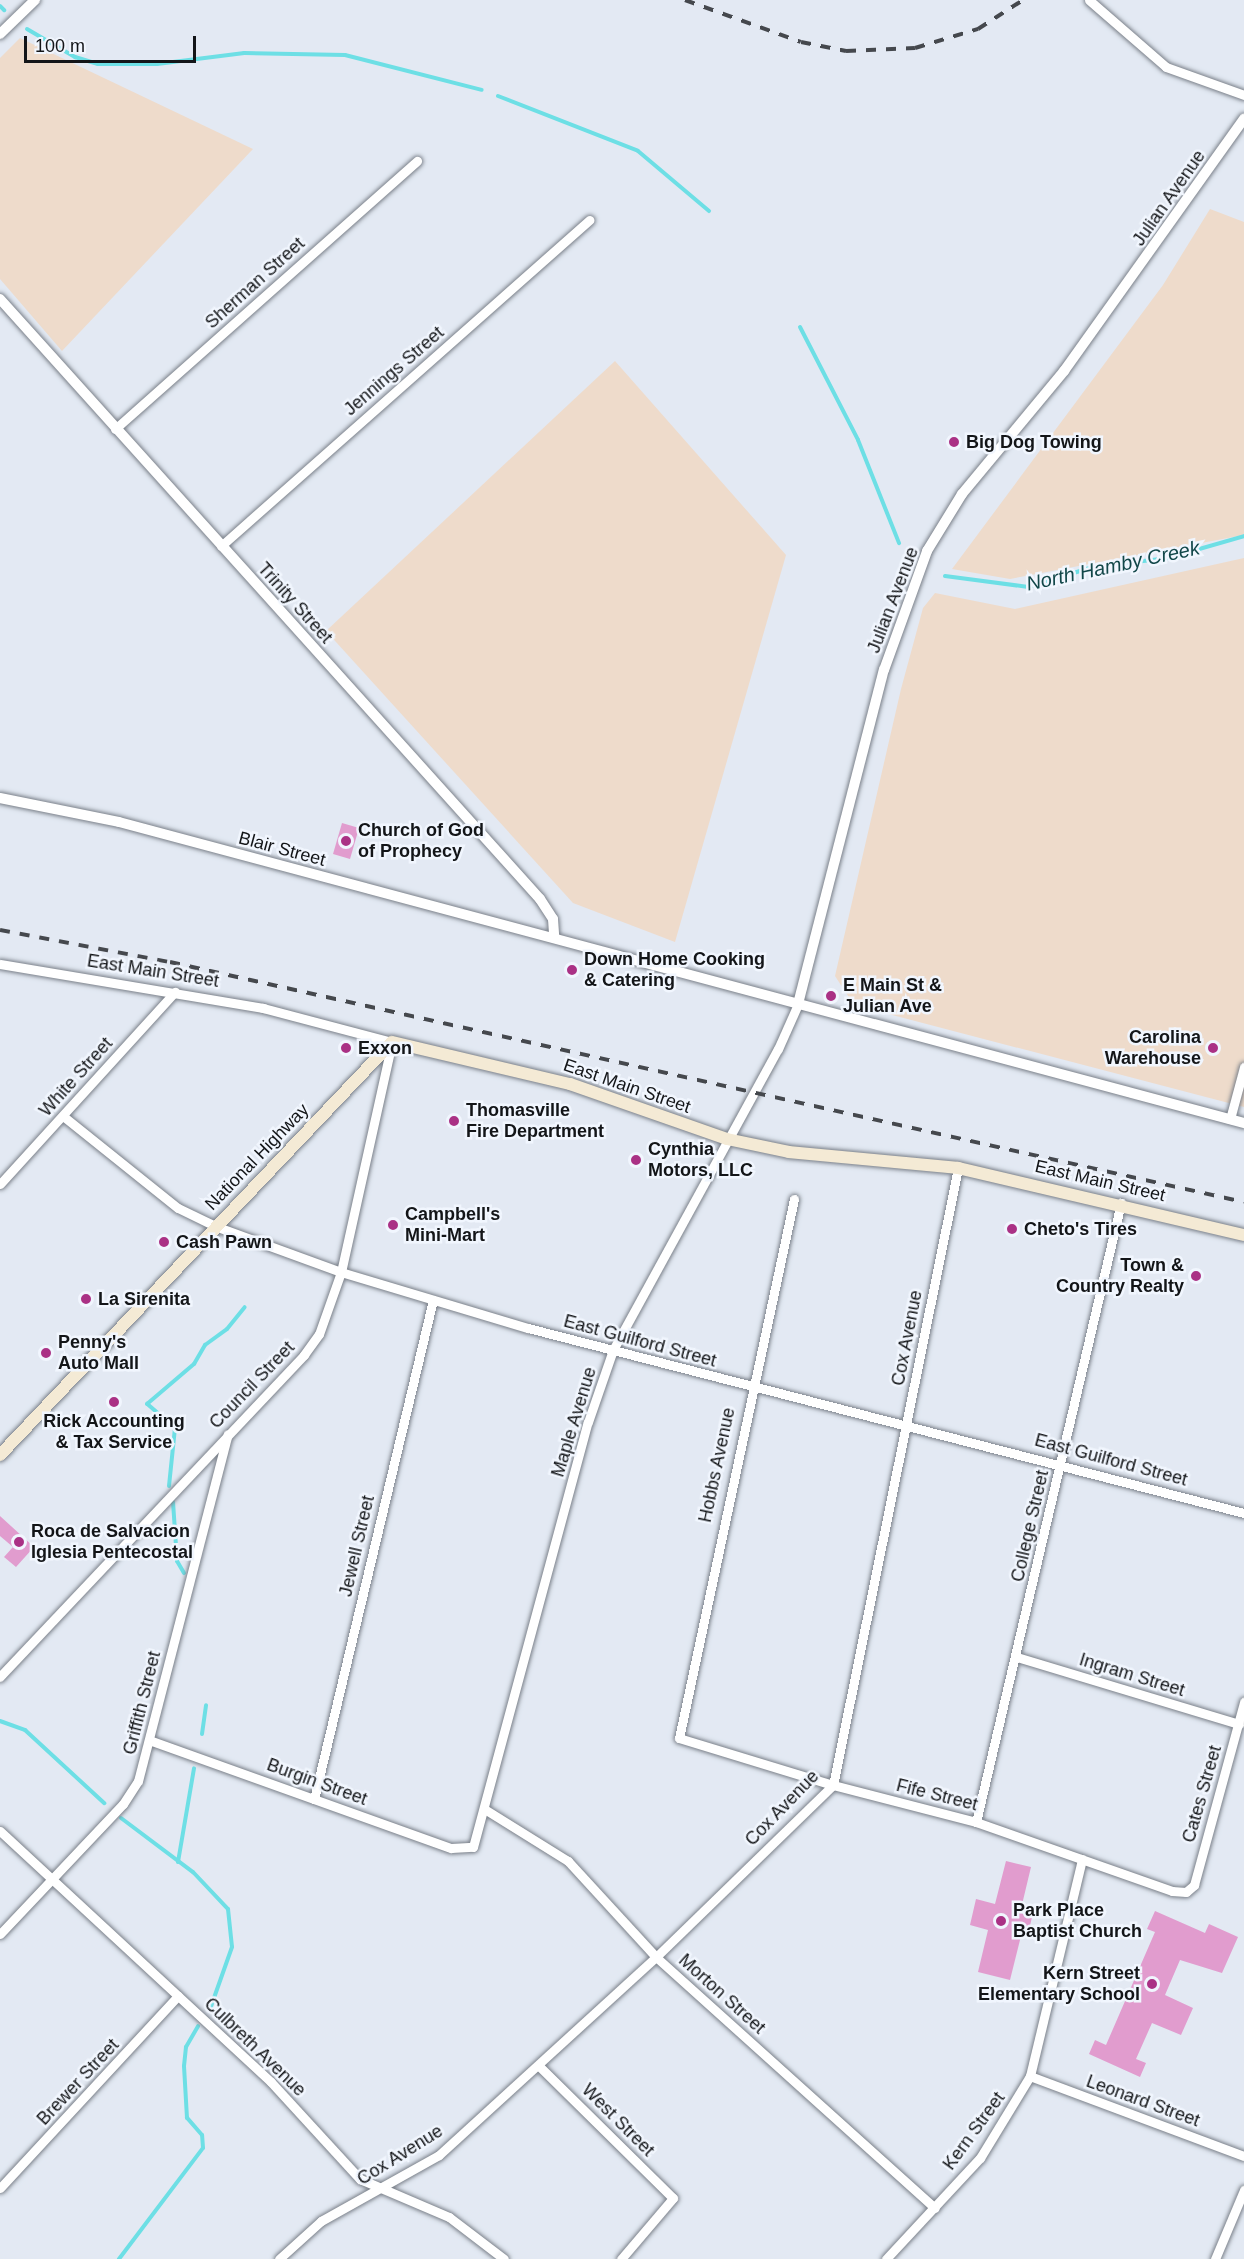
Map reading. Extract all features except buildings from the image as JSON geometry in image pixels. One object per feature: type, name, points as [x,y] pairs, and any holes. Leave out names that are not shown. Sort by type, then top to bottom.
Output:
[{"type":"main road","name":"East Main Street","points":[[393,1042],[570,1084],[727,1139],[789,1152],[958,1168],[1121,1203],[1244,1235]]},
{"type":"main road","name":"National Highway","points":[[0,1455],[215,1226],[393,1042]]},
{"type":"street","points":[[0,34],[35,0]]},
{"type":"street","points":[[1089,0],[1166,67],[1244,95]]},
{"type":"street","name":"Julian Avenue","points":[[798,1004],[884,670],[927,551],[962,494],[1064,371],[1244,119]]},
{"type":"street","name":"Sherman Street","points":[[115,429],[417,161]]},
{"type":"street","name":"Jennings Street","points":[[221,546],[589,220]]},
{"type":"street","name":"Trinity Street","points":[[0,299],[540,899],[552,919],[554,935]]},
{"type":"street","name":"Blair Street","points":[[0,798],[119,822],[554,935]]},
{"type":"street","points":[[554,935],[798,1004],[1244,1123]]},
{"type":"street","name":"East Main Street","points":[[0,964],[263,1008],[393,1042]]},
{"type":"street","name":"White Street","points":[[0,1184],[175,992]]},
{"type":"street","name":"Maple Avenue","points":[[472,1847],[486,1810],[588,1422],[613,1350],[798,1004]]},
{"type":"street","name":"Council Street","points":[[0,1677],[304,1355],[319,1334],[341,1272],[393,1042]]},
{"type":"street","points":[[1230,1119],[1244,1066]]},
{"type":"street","name":"East Guilford Street","points":[[63,1116],[147,1186],[215,1226],[341,1272],[433,1300],[751,1388],[1062,1463],[1244,1512]]},
{"type":"street","name":"Cox Avenue","points":[[279,2259],[321,2221],[380,2191],[439,2155],[656,1957],[832,1785],[958,1168]]},
{"type":"street","name":"Hobbs Avenue","points":[[679,1738],[751,1388],[794,1199]]},
{"type":"street","name":"College Street","points":[[976,1822],[1017,1657],[1121,1203]]},
{"type":"street","name":"Jewell Street","points":[[314,1799],[433,1300]]},
{"type":"street","name":"Griffith Street","points":[[0,1934],[123,1804],[138,1781],[228,1433]]},
{"type":"street","name":"Ingram Street","points":[[1017,1657],[1239,1724]]},
{"type":"street","name":"Cates Street","points":[[1186,1892],[1194,1885],[1244,1702]]},
{"type":"street","name":"Fife Street","points":[[679,1738],[832,1785],[976,1822],[1186,1892]]},
{"type":"street","name":"Burgin Street","points":[[149,1740],[451,1848],[472,1847]]},
{"type":"street","name":"Morton Street","points":[[486,1810],[568,1861],[656,1957],[935,2208]]},
{"type":"street","name":"Culbreth Avenue","points":[[0,1831],[271,2082],[360,2179],[380,2191],[449,2217],[504,2259]]},
{"type":"street","name":"Kern Street","points":[[886,2259],[935,2208],[1007,2121],[1030,2076],[1082,1859]]},
{"type":"street","name":"Brewer Street","points":[[0,2188],[178,1996]]},
{"type":"street","name":"West Street","points":[[539,2066],[673,2198],[621,2259]]},
{"type":"street","name":"Leonard Street","points":[[1030,2076],[1244,2156]]},
{"type":"street","points":[[1215,2259],[1244,2190]]},
{"type":"shaded area","points":[[20,38],[253,149],[62,351],[0,279],[0,58]]},
{"type":"shaded area","points":[[1210,209],[1244,222],[1244,535],[1010,579],[952,569],[1163,285]]},
{"type":"shaded area","points":[[615,361],[786,555],[675,942],[573,903],[326,631]]},
{"type":"shaded area","points":[[1244,558],[1244,1107],[854,1005],[835,976],[901,689],[923,608],[935,593],[1015,609]]},
{"type":"waterway","name":"North Hamby Creek","points":[[0,6],[4,10]]},
{"type":"waterway","name":"North Hamby Creek","points":[[27,29],[75,57],[98,64],[157,64],[244,53],[345,55],[482,90]]},
{"type":"waterway","name":"North Hamby Creek","points":[[498,96],[638,151],[709,211]]},
{"type":"waterway","name":"North Hamby Creek","points":[[800,327],[858,440],[899,543]]},
{"type":"waterway","name":"North Hamby Creek","points":[[945,576],[1028,587],[1093,567],[1168,558],[1244,536]]},
{"type":"waterway","points":[[169,1486],[175,1428],[147,1404],[194,1364],[205,1345],[227,1329],[245,1307]]},
{"type":"waterway","points":[[173,1502],[177,1561],[184,1573]]},
{"type":"waterway","points":[[202,1734],[206,1705]]},
{"type":"waterway","points":[[0,1721],[25,1730],[104,1803]]},
{"type":"waterway","points":[[178,1862],[194,1768]]},
{"type":"waterway","points":[[121,1818],[193,1872],[228,1909],[232,1947],[210,2009]]},
{"type":"waterway","points":[[119,2259],[203,2148],[202,2135],[187,2118],[184,2066],[186,2047],[198,2026]]},
{"type":"railway","points":[[685,0],[801,42],[846,51],[915,48],[978,29],[1023,0]]},
{"type":"railway","points":[[0,930],[170,962],[1244,1202]]},
{"type":"place","name":"Big Dog Towing","points":[[954,442]]},
{"type":"place","name":"Church of God of Prophecy","points":[[346,841]]},
{"type":"place","name":"Down Home Cooking & Catering","points":[[572,970]]},
{"type":"place","name":"E Main St & Julian Ave","points":[[831,996]]},
{"type":"place","name":"Exxon","points":[[346,1048]]},
{"type":"place","name":"Carolina Warehouse","points":[[1213,1048]]},
{"type":"place","name":"Thomasville Fire Department","points":[[454,1121]]},
{"type":"place","name":"Cynthia Motors, LLC","points":[[636,1160]]},
{"type":"place","name":"Campbell's Mini-Mart","points":[[393,1225]]},
{"type":"place","name":"Cheto's Tires","points":[[1012,1229]]},
{"type":"place","name":"Cash Pawn","points":[[164,1242]]},
{"type":"place","name":"Town & Country Realty","points":[[1196,1276]]},
{"type":"place","name":"La Sirenita","points":[[86,1299]]},
{"type":"place","name":"Penny's Auto Mall","points":[[46,1353]]},
{"type":"place","name":"Rick Accounting & Tax Service","points":[[114,1402]]},
{"type":"place","name":"Roca de Salvacion Iglesia Pentecostal","points":[[19,1542]]},
{"type":"place","name":"Park Place Baptist Church","points":[[1001,1921]]},
{"type":"place","name":"Kern Street Elementary School","points":[[1152,1984]]}]
